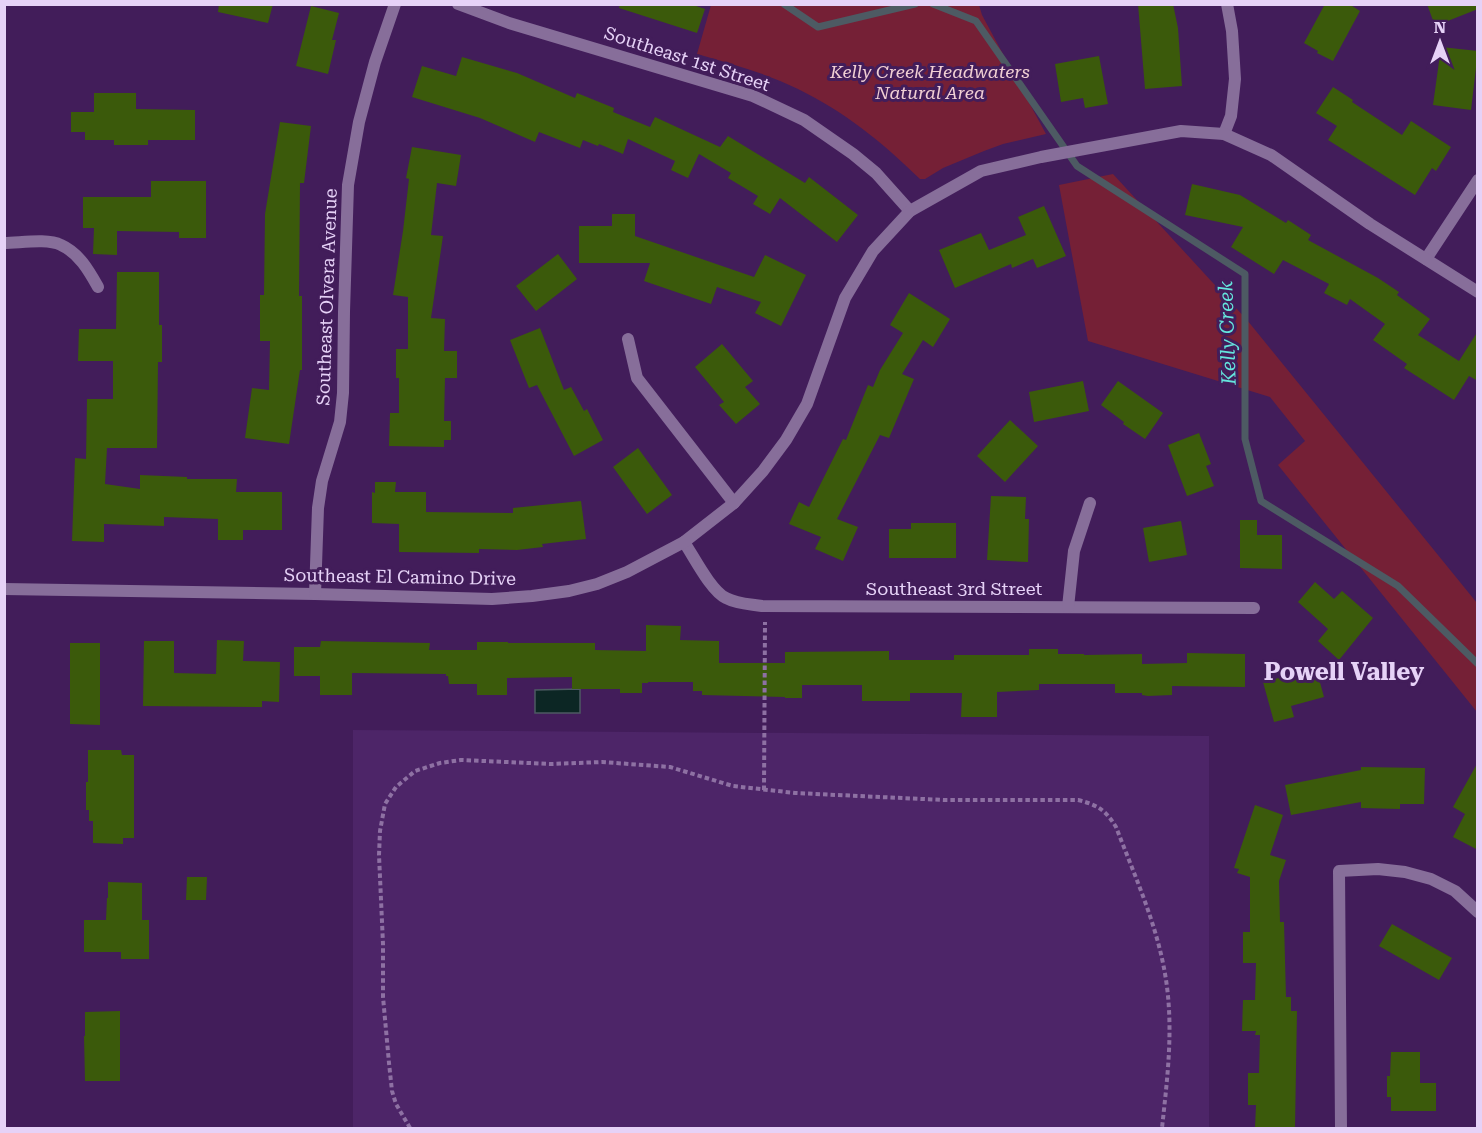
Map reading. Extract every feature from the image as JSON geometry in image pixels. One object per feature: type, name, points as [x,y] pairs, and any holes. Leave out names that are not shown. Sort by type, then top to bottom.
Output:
[{"type":"street","name":"Southeast Olvera Avenue","points":[[315,594],[318,508],[322,481],[340,422],[343,393],[348,185],[362,112],[375,62],[395,4]]},
{"type":"street","name":"Southeast 1st Street","points":[[458,4],[509,23],[753,96],[804,120],[853,154],[876,172],[910,211]]},
{"type":"street","points":[[1224,134],[1231,116],[1235,79],[1232,31],[1227,4]]},
{"type":"street","name":"Southeast El Camino Drive","points":[[4,589],[492,599],[570,591],[597,584],[627,572],[684,542],[734,503],[763,471],[786,440],[807,404],[845,298],[873,251],[910,211],[981,171],[1041,157],[1181,131],[1224,134],[1271,155],[1370,224],[1478,292]]},
{"type":"street","points":[[1426,259],[1478,180]]},
{"type":"street","points":[[4,243],[49,242],[60,244],[85,264],[98,287]]},
{"type":"street","points":[[628,339],[637,378],[734,503]]},
{"type":"street","points":[[1068,607],[1074,551],[1090,503]]},
{"type":"street","name":"Southeast 3rd Street","points":[[684,542],[712,586],[724,598],[739,603],[762,606],[1254,608]]},
{"type":"street","points":[[1341,1128],[1339,871],[1378,869],[1405,872],[1431,879],[1455,891],[1478,912]]},
{"type":"path","points":[[764,790],[765,631]]},
{"type":"path","points":[[410,1128],[396,1104],[392,1091],[387,1043],[383,997],[380,831],[386,804],[396,787],[415,771],[440,763],[461,760],[528,764],[602,762],[670,767],[733,786],[764,790],[932,800],[1078,800],[1096,805],[1108,815],[1116,827],[1151,918],[1160,950],[1167,988],[1170,1038],[1162,1128]]},
{"type":"shaded area","points":[[580,689],[580,713],[535,713],[535,690]]},
{"type":"shaded area","points":[[353,730],[1209,736],[1209,1128],[353,1128]]},
{"type":"green space","name":"Kelly Creek Headwaters Natural Area","points":[[711,5],[979,5],[982,15],[1046,134],[1003,144],[943,168],[925,179],[920,179],[862,129],[815,98],[774,78],[697,54]]},
{"type":"green space","points":[[1113,174],[1247,320],[1477,603],[1477,712],[1278,465],[1305,441],[1270,397],[1088,341],[1059,185]]},
{"type":"building","points":[[219,4],[273,4],[268,23],[218,12]]},
{"type":"building","points":[[620,4],[690,4],[705,9],[697,33],[619,8]]},
{"type":"building","points":[[1138,4],[1173,4],[1178,28],[1182,86],[1145,89]]},
{"type":"building","points":[[1325,4],[1349,4],[1360,11],[1333,61],[1304,43]]},
{"type":"building","points":[[1427,4],[1478,4],[1478,9],[1435,26]]},
{"type":"building","points":[[311,6],[339,13],[332,40],[336,40],[328,74],[296,66]]},
{"type":"building","points":[[1441,47],[1478,51],[1471,110],[1433,105]]},
{"type":"building","points":[[1099,56],[1108,104],[1085,108],[1083,98],[1061,102],[1055,64]]},
{"type":"building","points":[[462,57],[517,73],[575,98],[577,93],[614,108],[613,112],[650,127],[655,117],[720,147],[728,136],[805,183],[809,177],[858,215],[837,242],[780,198],[770,214],[753,204],[758,196],[728,178],[731,173],[699,154],[688,178],[671,170],[675,161],[628,139],[623,154],[583,140],[580,148],[539,132],[535,142],[480,118],[412,97],[422,66],[456,76]]},
{"type":"building","points":[[1333,87],[1402,135],[1411,121],[1451,147],[1436,171],[1432,168],[1415,195],[1328,140],[1337,126],[1316,113]]},
{"type":"building","points":[[94,93],[136,93],[136,109],[195,110],[195,140],[148,140],[148,145],[114,145],[114,140],[85,140],[85,132],[71,132],[71,112],[94,112]]},
{"type":"building","points":[[280,122],[311,126],[304,183],[300,183],[299,296],[302,296],[302,370],[300,370],[289,444],[245,438],[252,388],[269,390],[270,341],[260,341],[260,295],[264,295],[265,214]]},
{"type":"building","points":[[412,147],[461,155],[456,186],[437,183],[431,235],[443,236],[431,318],[445,319],[444,351],[457,351],[457,378],[445,378],[444,421],[451,421],[451,440],[444,440],[444,447],[389,446],[390,413],[399,413],[396,349],[408,349],[408,297],[393,295],[409,179],[406,178]]},
{"type":"building","points":[[151,181],[206,181],[206,238],[179,238],[179,232],[117,231],[117,255],[93,254],[94,228],[83,228],[83,197],[151,197]]},
{"type":"building","points":[[1192,184],[1240,195],[1286,223],[1288,220],[1311,235],[1308,240],[1378,278],[1399,292],[1397,295],[1430,319],[1418,335],[1459,361],[1478,331],[1478,381],[1469,376],[1454,400],[1404,368],[1407,364],[1373,340],[1385,324],[1350,299],[1347,305],[1324,293],[1329,284],[1283,260],[1274,274],[1231,247],[1243,227],[1185,215]]},
{"type":"building","points":[[1044,206],[1066,256],[1037,268],[1033,259],[1012,268],[1011,264],[955,288],[939,250],[981,233],[989,250],[1026,235],[1018,217]]},
{"type":"building","points":[[612,214],[635,214],[635,236],[754,277],[765,255],[806,275],[781,326],[755,313],[761,302],[717,287],[711,304],[644,281],[650,263],[579,263],[579,226],[612,226]]},
{"type":"building","points":[[558,254],[577,279],[536,311],[516,286]]},
{"type":"building","points":[[117,272],[159,272],[162,362],[158,362],[157,448],[107,448],[105,484],[140,489],[140,475],[187,477],[187,479],[237,479],[236,492],[282,492],[282,530],[243,530],[243,540],[218,540],[218,519],[164,517],[164,526],[104,524],[104,542],[72,541],[75,458],[86,459],[87,399],[113,399],[113,361],[78,361],[79,329],[116,329]]},
{"type":"building","points":[[909,293],[950,319],[933,347],[923,340],[902,374],[914,379],[889,438],[880,435],[837,519],[858,527],[843,561],[815,549],[821,537],[789,524],[799,502],[809,507],[843,439],[846,440],[868,385],[873,387],[880,370],[903,333],[890,325]]},
{"type":"building","points":[[540,328],[564,390],[571,387],[584,411],[587,409],[603,440],[574,456],[537,385],[529,388],[510,340]]},
{"type":"building","points":[[722,344],[753,381],[745,387],[760,404],[736,424],[719,405],[724,402],[695,367]]},
{"type":"building","points":[[1083,381],[1089,411],[1034,422],[1029,392]]},
{"type":"building","points":[[1118,381],[1163,413],[1145,439],[1101,405]]},
{"type":"building","points":[[1010,420],[1038,446],[1005,482],[977,456]]},
{"type":"building","points":[[1199,433],[1211,464],[1206,466],[1214,486],[1187,496],[1168,445]]},
{"type":"building","points":[[638,448],[672,495],[647,514],[613,467]]},
{"type":"building","points":[[375,482],[396,482],[395,492],[426,492],[426,512],[513,513],[513,508],[581,501],[586,539],[542,544],[543,547],[517,550],[479,549],[479,553],[399,552],[399,524],[372,523],[372,492],[375,493]]},
{"type":"building","points":[[991,496],[1026,497],[1025,519],[1029,519],[1028,562],[987,560]]},
{"type":"building","points":[[1240,520],[1257,520],[1257,535],[1282,535],[1282,569],[1240,568]]},
{"type":"building","points":[[1181,521],[1187,555],[1149,562],[1143,528]]},
{"type":"building","points":[[911,523],[956,523],[956,558],[889,558],[889,529],[911,529]]},
{"type":"building","points":[[1315,582],[1334,599],[1342,591],[1373,618],[1339,660],[1318,641],[1328,629],[1298,602]]},
{"type":"building","points":[[646,625],[681,626],[680,640],[719,641],[719,663],[785,663],[785,652],[889,651],[889,660],[954,660],[954,655],[1029,655],[1029,649],[1058,649],[1058,654],[1142,654],[1142,664],[1187,663],[1187,653],[1245,654],[1245,687],[1172,686],[1172,695],[1148,696],[1142,693],[1115,693],[1115,684],[1039,684],[1039,690],[997,692],[997,717],[961,717],[962,693],[910,693],[910,701],[862,701],[862,685],[802,685],[802,698],[785,698],[702,695],[702,691],[693,691],[693,682],[648,682],[642,683],[642,693],[620,693],[620,689],[572,689],[572,677],[507,678],[507,695],[477,695],[477,684],[449,684],[446,674],[352,673],[352,695],[320,695],[320,676],[294,676],[294,647],[320,647],[321,641],[430,643],[429,650],[477,650],[477,642],[595,643],[595,650],[646,651]]},
{"type":"building","points":[[217,640],[244,641],[243,661],[280,662],[279,702],[262,701],[262,707],[143,706],[144,641],[174,641],[174,673],[216,674]]},
{"type":"building","points":[[70,643],[100,643],[100,725],[70,724]]},
{"type":"building","points":[[1316,668],[1324,697],[1291,706],[1294,717],[1274,722],[1263,682]]},
{"type":"building","points":[[88,750],[121,750],[122,755],[134,755],[134,838],[123,838],[123,844],[93,843],[93,821],[89,821],[89,810],[86,810]]},
{"type":"building","points":[[1478,762],[1478,850],[1453,837],[1465,814],[1453,807]]},
{"type":"building","points":[[1361,767],[1425,768],[1424,804],[1400,804],[1400,809],[1361,808],[1361,802],[1291,815],[1285,785],[1361,770]]},
{"type":"building","points":[[1255,805],[1283,815],[1270,855],[1286,860],[1279,881],[1280,922],[1284,922],[1286,997],[1291,997],[1291,1011],[1297,1011],[1295,1128],[1255,1128],[1256,1105],[1248,1105],[1248,1073],[1259,1073],[1260,1035],[1255,1035],[1256,1031],[1242,1031],[1243,1000],[1255,1000],[1256,963],[1243,963],[1243,932],[1250,932],[1250,877],[1237,873],[1239,869],[1234,868]]},
{"type":"building","points":[[187,877],[207,877],[206,900],[186,900]]},
{"type":"building","points":[[108,882],[142,883],[142,920],[149,920],[149,959],[121,959],[121,952],[84,952],[84,920],[106,920]]},
{"type":"building","points":[[1392,924],[1452,958],[1439,980],[1379,946]]},
{"type":"building","points":[[120,1011],[120,1081],[85,1081],[85,1012]]},
{"type":"building","points":[[1391,1052],[1420,1052],[1420,1083],[1436,1083],[1436,1111],[1391,1111],[1391,1097],[1387,1097],[1387,1076],[1390,1076]]},
{"type":"waterway","name":"Kelly Creek","points":[[784,4],[818,27],[915,4]]},
{"type":"waterway","name":"Kelly Creek","points":[[933,4],[976,21],[1077,166],[1245,274],[1245,439],[1261,501],[1398,586],[1478,664]]},
{"type":"district","name":"Powell Valley","points":[[1344,672]]}]
